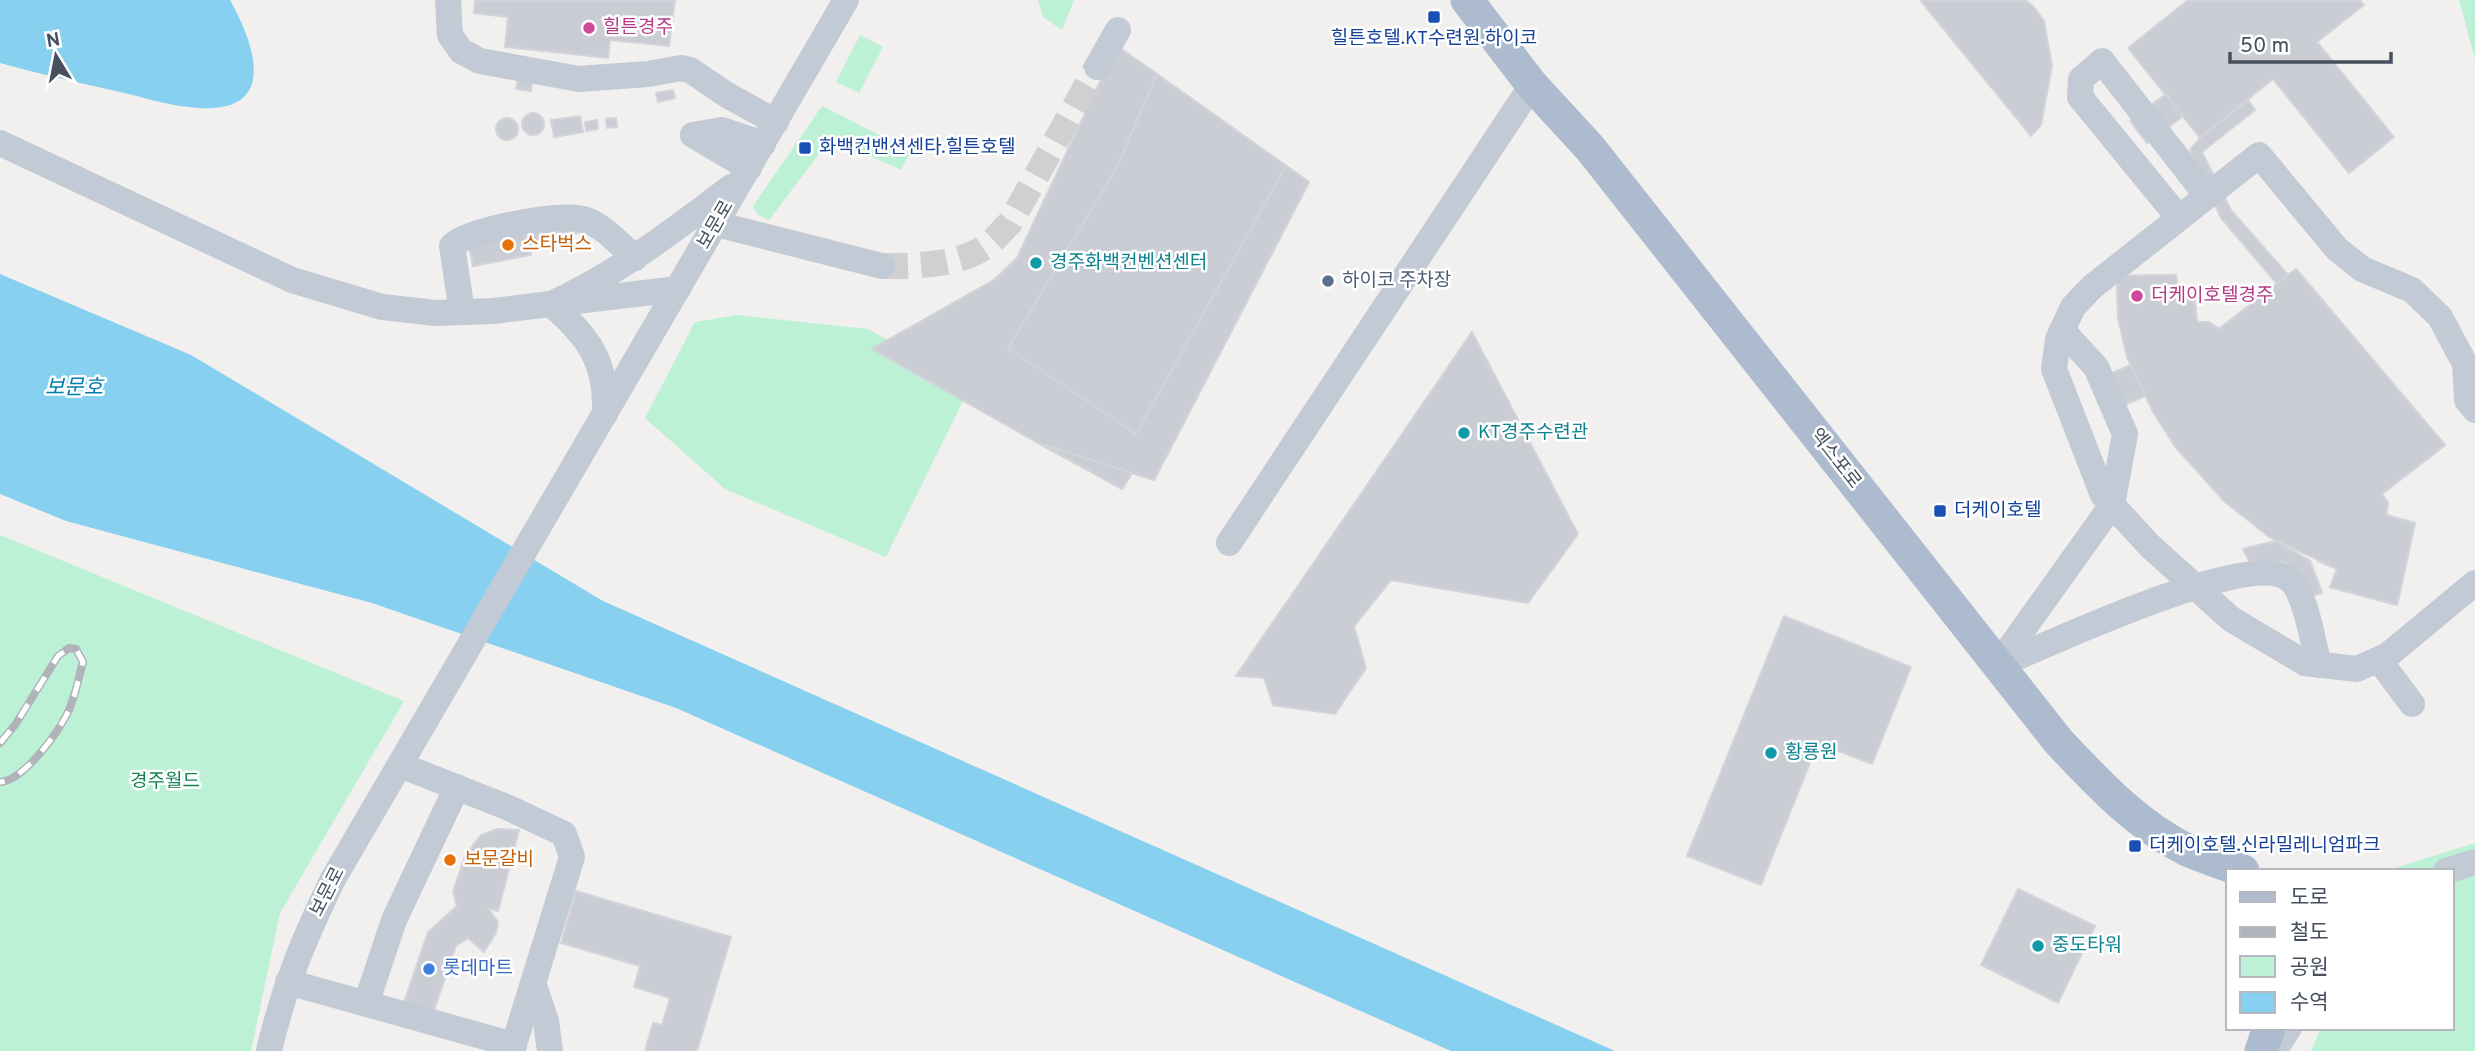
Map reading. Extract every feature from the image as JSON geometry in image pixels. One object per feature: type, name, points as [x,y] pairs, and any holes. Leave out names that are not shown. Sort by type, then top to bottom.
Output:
[{"type":"main road","name":"엑스포로","points":[[1467,0],[1531,85],[1590,148],[2059,742],[2112,798],[2149,827],[2188,850],[2232,869]]},
{"type":"main road","points":[[2261,1051],[2268,1030]]},
{"type":"street","points":[[448,0],[450,36],[461,51],[480,61],[579,79],[648,74],[681,68],[691,70],[727,95],[769,133]]},
{"type":"street","name":"보문로","points":[[269,1051],[279,1005],[334,879],[769,133],[835,4]]},
{"type":"street","points":[[1097,67],[1118,30]]},
{"type":"street","points":[[2179,218],[2080,97],[2081,79],[2102,61],[2207,196]]},
{"type":"street","points":[[1229,543],[1531,85]]},
{"type":"street","points":[[551,304],[587,287],[635,258],[746,173],[693,135],[722,130],[769,133]]},
{"type":"street","points":[[0,143],[292,281],[382,307],[462,312],[678,289]]},
{"type":"street","points":[[2475,410],[2467,400],[2465,364],[2440,317],[2412,290],[2362,269],[2337,249],[2259,155],[2092,287],[2073,307],[2062,330],[2054,369],[2103,495],[2150,546],[2231,619],[2305,663],[2357,669],[2388,656],[2475,583]]},
{"type":"street","points":[[462,312],[452,246],[471,234],[555,218],[578,218],[597,226],[635,258]]},
{"type":"street","points":[[716,223],[882,265]]},
{"type":"street","points":[[551,304],[578,327],[591,346],[606,389],[605,414]]},
{"type":"street","points":[[1997,666],[2112,505],[2125,435],[2096,367],[2062,330]]},
{"type":"street","points":[[1997,666],[2194,585],[2262,573],[2278,573],[2289,578],[2299,589],[2319,665]]},
{"type":"street","points":[[2379,660],[2412,704]]},
{"type":"street","points":[[288,982],[513,1048],[572,857],[568,842],[564,834],[457,787],[406,754]]},
{"type":"street","points":[[366,1004],[394,919],[457,787]]},
{"type":"street","points":[[533,984],[546,1021],[550,1051]]},
{"type":"street","points":[[2255,1051],[2260,1030]]},
{"type":"street","points":[[2274,1051],[2288,1030]]},
{"type":"green space","points":[[1038,0],[1074,0],[1062,30],[1043,17]]},
{"type":"green space","points":[[2459,0],[2475,0],[2475,59]]},
{"type":"green space","points":[[860,35],[883,47],[859,93],[836,82]]},
{"type":"green space","points":[[822,106],[911,151],[901,170],[831,138],[769,220],[758,215],[753,206]]},
{"type":"green space","points":[[737,315],[868,329],[970,387],[886,557],[725,489],[645,418],[695,322]]},
{"type":"green space","name":"경주월드","points":[[0,535],[404,701],[280,913],[251,1051],[0,1051]]},
{"type":"green space","points":[[2475,843],[2475,1051],[2311,1051],[2320,1030],[2454,1030],[2454,869],[2391,869]]},
{"type":"water","points":[[0,0],[230,0],[248,40],[253,60],[253,77],[248,92],[237,102],[217,108],[189,107],[0,63]]},
{"type":"water","name":"보문호","points":[[0,274],[191,355],[603,601],[1615,1051],[1451,1051],[676,708],[372,603],[66,521],[0,494]]},
{"type":"building","name":"힐튼경주","points":[[475,0],[675,0],[669,46],[610,40],[608,58],[505,47],[508,17],[474,13]]},
{"type":"building","points":[[1920,0],[2025,0],[2032,5],[2044,21],[2052,66],[2041,125],[2031,136]]},
{"type":"building","points":[[2188,0],[2360,0],[2364,5],[2317,42],[2394,137],[2349,173],[2273,79],[2200,138],[2128,48]]},
{"type":"building","name":"경주화백컨벤션센터","points":[[1117,46],[1157,74],[1117,167],[1008,348],[1136,434],[1286,166],[1309,182],[1154,480],[1132,473],[1122,489],[872,349],[994,280],[1017,258]]},
{"type":"building","points":[[1117,46],[1309,182],[1154,480],[1038,443],[872,349],[994,280],[1017,258]]},
{"type":"building","points":[[1157,74],[1286,166],[1136,434],[1008,348],[1117,167]]},
{"type":"building","points":[[518,79],[532,80],[531,91],[516,89]]},
{"type":"building","points":[[673,90],[675,98],[658,102],[656,93]]},
{"type":"building","points":[[2166,94],[2183,116],[2147,143],[2130,121]]},
{"type":"building","points":[[2248,100],[2255,110],[2202,152],[2231,210],[2289,276],[2277,284],[2221,218],[2190,150],[2200,138]]},
{"type":"building","points":[[533,113],[541,116],[544,124],[541,132],[533,135],[525,132],[522,124],[525,116]]},
{"type":"building","points":[[580,116],[583,132],[554,137],[551,120]]},
{"type":"building","points":[[507,118],[515,121],[518,129],[515,137],[507,140],[499,137],[496,129],[499,121]]},
{"type":"building","points":[[616,118],[617,127],[607,128],[606,119]]},
{"type":"building","points":[[597,120],[598,129],[586,131],[585,122]]},
{"type":"building","name":"스타벅스","points":[[584,223],[585,232],[566,235],[567,241],[530,248],[531,255],[473,266],[468,242]]},
{"type":"building","points":[[2296,269],[2445,445],[2382,494],[2388,503],[2386,515],[2415,523],[2397,605],[2330,587],[2337,569],[2318,561],[2340,503],[2318,489],[2303,517],[2264,491],[2252,480],[2276,451],[2222,397],[2200,362],[2168,378],[2150,332],[2183,323],[2180,310],[2123,323],[2134,365],[2156,412],[2145,396],[2108,412],[2094,381],[2131,365],[2118,318],[2117,276],[2176,275],[2178,292],[2194,292],[2197,322],[2209,322],[2219,329]],"holes":[[[2175,288],[2177,298],[2121,309],[2120,294]],[[2296,290],[2415,438],[2340,500],[2211,360]],[[2364,516],[2392,527],[2377,581],[2351,573]]]},
{"type":"building","points":[[2296,269],[2445,445],[2382,494],[2388,503],[2386,515],[2415,523],[2397,605],[2330,587],[2337,569],[2269,537],[2224,501],[2176,448],[2153,412],[2127,357],[2118,318],[2117,276],[2176,275],[2178,292],[2194,292],[2197,322],[2209,322],[2219,329]]},
{"type":"building","name":"KT경주수련관","points":[[1472,332],[1578,534],[1528,603],[1391,580],[1354,626],[1366,668],[1335,714],[1273,705],[1264,678],[1236,676]]},
{"type":"building","points":[[2131,365],[2145,396],[2108,412],[2094,381]]},
{"type":"building","points":[[1038,443],[1132,473],[1122,489]]},
{"type":"building","points":[[2276,541],[2310,561],[2322,593],[2307,597],[2301,574],[2284,561],[2252,566],[2243,549]]},
{"type":"building","points":[[2276,541],[2310,561],[2322,593],[2307,597],[2301,574],[2284,561],[2252,566],[2243,549]]},
{"type":"building","name":"황룡원","points":[[1784,616],[1911,667],[1872,764],[1818,743],[1761,885],[1687,856]]},
{"type":"building","points":[[497,829],[519,830],[498,911],[488,908],[498,922],[496,933],[484,952],[468,938],[456,946],[433,1013],[404,1003],[428,932],[457,906],[453,891],[466,854],[481,835]]},
{"type":"building","points":[[2018,889],[2095,926],[2058,1003],[1981,965]]},
{"type":"building","points":[[576,891],[731,937],[697,1051],[645,1051],[653,1023],[662,1025],[670,998],[634,987],[640,966],[561,943]]},
{"type":"tunnel","points":[[882,266],[924,265],[953,260],[979,251],[993,241],[1010,223],[1097,67]]},
{"type":"railway","points":[[0,743],[15,725],[58,656],[69,648],[76,649],[83,662],[72,702],[62,723],[29,765],[9,780],[0,782]]},
{"type":"place","name":"힐튼호텔.KT수련원.하이코","points":[[1434,17]]},
{"type":"place","name":"힐튼경주","points":[[589,28]]},
{"type":"place","name":"화백컨밴션센타.힐튼호텔","points":[[805,148]]},
{"type":"place","name":"스타벅스","points":[[508,245]]},
{"type":"place","name":"경주화백컨벤션센터","points":[[1036,263]]},
{"type":"place","name":"하이코 주차장","points":[[1328,281]]},
{"type":"place","name":"더케이호텔경주","points":[[2137,296]]},
{"type":"place","name":"KT경주수련관","points":[[1464,433]]},
{"type":"place","name":"더케이호텔","points":[[1940,511]]},
{"type":"place","name":"황룡원","points":[[1771,753]]},
{"type":"place","name":"더케이호텔.신라밀레니엄파크","points":[[2135,846]]},
{"type":"place","name":"보문갈비","points":[[450,860]]},
{"type":"place","name":"중도타워","points":[[2038,946]]},
{"type":"place","name":"롯데마트","points":[[429,969]]}]
